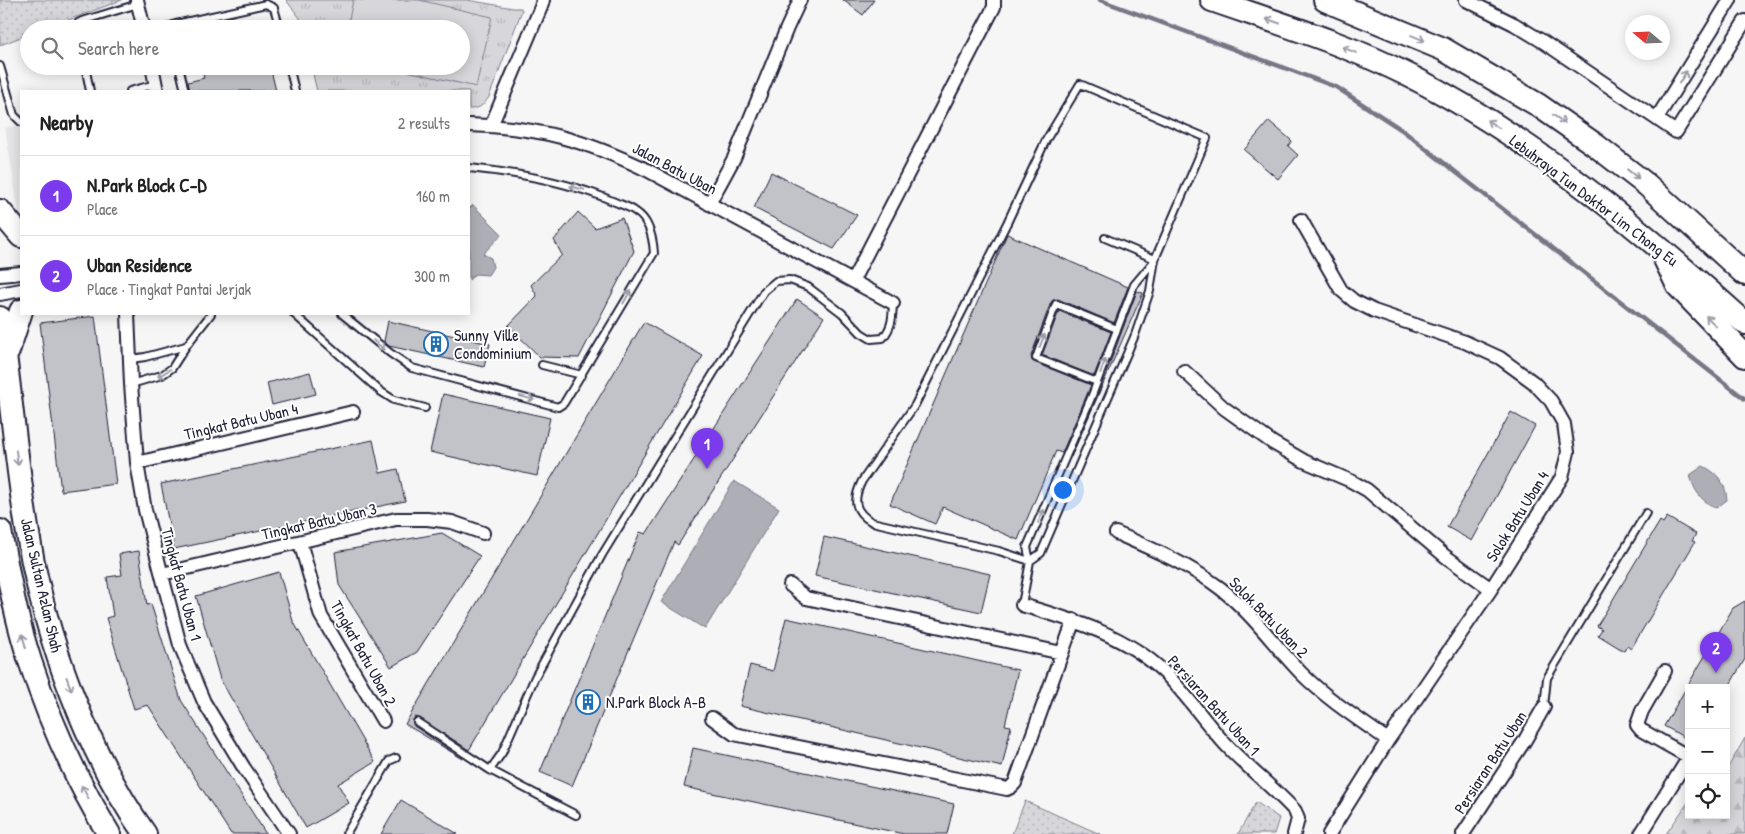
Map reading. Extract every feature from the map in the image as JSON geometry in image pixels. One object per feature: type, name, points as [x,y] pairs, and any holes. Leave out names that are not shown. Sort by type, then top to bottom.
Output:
[{"type":"highway","name":"Lebuhraya Tun Doktor Lim Chong Eu","points":[[1212,0],[1319,37],[1409,76],[1471,110],[1542,156],[1659,247],[1745,323]]},
{"type":"highway","points":[[1324,0],[1443,49],[1538,105],[1594,144],[1647,185],[1745,274]]},
{"type":"highway","points":[[0,211],[20,235]]},
{"type":"highway","points":[[1659,247],[1678,286],[1745,356]]},
{"type":"highway","points":[[6,357],[20,314]]},
{"type":"highway","name":"Jalan Sultan Azlan Shah","points":[[0,318],[28,533],[46,614],[75,701],[93,742],[112,779],[145,834]]},
{"type":"highway","name":"Jalan Sultan Azlan Shah","points":[[0,531],[18,620],[32,668],[50,718],[71,765],[109,834]]},
{"type":"street","points":[[491,126],[542,7],[543,0]]},
{"type":"street","points":[[709,204],[734,158],[800,0]]},
{"type":"street","points":[[1466,0],[1514,24],[1542,41],[1676,132],[1745,20]]},
{"type":"street","points":[[1657,118],[1730,0]]},
{"type":"street","points":[[138,2],[142,20]]},
{"type":"street","points":[[853,280],[997,2]]},
{"type":"street","points":[[154,75],[157,88]]},
{"type":"street","name":"Jalan Batu Uban","points":[[470,125],[535,130],[602,150],[647,170],[893,303]]},
{"type":"street","name":"Solok Batu Uban 4","points":[[1301,220],[1341,290],[1354,302],[1374,312],[1465,342],[1500,358],[1534,382],[1551,400],[1564,424],[1568,452],[1562,477],[1491,589],[1388,740],[1329,834]]},
{"type":"street","points":[[0,275],[20,273]]},
{"type":"street","points":[[0,294],[20,290]]},
{"type":"street","name":"Tingkat Batu Uban 1","points":[[128,315],[131,384],[138,463],[145,510],[180,645],[204,702],[244,768],[289,834]]},
{"type":"street","points":[[1184,371],[1224,408],[1267,440],[1304,461],[1368,490],[1439,551],[1491,589]]},
{"type":"street","name":"Tingkat Batu Uban 4","points":[[138,463],[353,412]]},
{"type":"street","name":"Tingkat Batu Uban 3","points":[[162,574],[396,519],[427,518],[452,522],[483,533]]},
{"type":"street","name":"Solok Batu Uban 2","points":[[1116,532],[1182,563],[1222,589],[1316,687],[1347,712],[1388,740]]},
{"type":"street","name":"Tingkat Batu Uban 2","points":[[300,542],[321,616],[383,721]]},
{"type":"street","points":[[790,585],[806,598],[1062,653]]},
{"type":"street","name":"Persiaran Batu Uban 1","points":[[1022,605],[1074,620],[1115,638],[1135,650],[1164,672],[1228,747],[1295,811],[1298,819],[1294,834]]},
{"type":"street","points":[[712,718],[734,734],[1007,789],[1015,783],[1074,620]]},
{"type":"street","points":[[1665,671],[1642,712],[1637,725],[1640,730],[1685,755]]},
{"type":"street","name":"Persiaran Batu Uban","points":[[1463,834],[1525,740],[1544,707]]},
{"type":"street","points":[[1641,834],[1685,763]]},
{"type":"lane","points":[[85,20],[138,2]]},
{"type":"lane","points":[[194,20],[266,4],[274,8],[277,20]]},
{"type":"lane","points":[[0,66],[14,115],[20,121]]},
{"type":"lane","points":[[87,75],[90,90]]},
{"type":"lane","points":[[181,75],[185,90]]},
{"type":"lane","points":[[291,75],[295,90]]},
{"type":"lane","points":[[1022,605],[1030,561],[1027,548],[1097,382],[1134,285],[1155,258],[1207,138],[1080,84],[1046,140],[1007,223],[915,405],[862,481],[856,494],[857,507],[862,517],[872,522],[999,551],[1030,561]]},
{"type":"lane","points":[[139,90],[157,88]]},
{"type":"lane","points":[[343,315],[390,354],[412,368],[558,407],[564,403],[654,253],[653,238],[637,212],[591,191],[506,172],[470,168]]},
{"type":"lane","points":[[1105,238],[1155,258]]},
{"type":"lane","points":[[1030,561],[1041,553],[1135,335],[1150,291],[1155,258]]},
{"type":"lane","points":[[490,770],[502,753],[535,677],[602,555],[764,291],[776,281],[790,280],[808,287],[842,313],[862,333],[871,338],[883,338],[890,329],[893,303]]},
{"type":"lane","points":[[1097,382],[1036,358],[1056,304],[1117,329]]},
{"type":"lane","points":[[131,384],[162,375],[172,368],[186,346],[210,315]]},
{"type":"lane","points":[[295,315],[380,391],[394,400],[425,408]]},
{"type":"lane","points":[[131,359],[159,354],[186,346]]},
{"type":"lane","points":[[542,365],[582,375]]},
{"type":"lane","points":[[1544,707],[1547,678],[1646,513]]},
{"type":"lane","points":[[417,722],[490,770],[576,814]]},
{"type":"lane","points":[[346,834],[389,761],[396,758]]},
{"type":"shaded area","points":[[20,125],[20,220],[5,128]]},
{"type":"shaded area","points":[[473,205],[502,234],[483,254],[491,258],[493,267],[488,275],[475,274],[470,279],[470,208]]},
{"type":"shaded area","points":[[1703,466],[1717,476],[1725,489],[1727,500],[1716,508],[1702,499],[1696,491],[1690,475]]},
{"type":"shaded area","points":[[734,481],[779,508],[705,629],[661,602]]},
{"type":"green space","points":[[0,0],[122,0],[68,20],[20,20],[20,37],[0,45]]},
{"type":"green space","points":[[286,0],[467,0],[521,8],[522,10],[489,97],[485,103],[470,109],[470,90],[317,90],[313,75],[470,75],[470,20],[300,20]]},
{"type":"green space","points":[[353,0],[419,0],[492,17],[476,87],[425,75],[470,75],[470,20],[349,20]]},
{"type":"green space","points":[[1745,738],[1745,834],[1666,834],[1685,807],[1685,819],[1730,819],[1730,764]]},
{"type":"green space","points":[[1025,801],[1100,834],[1012,834]]},
{"type":"green space","points":[[1256,802],[1279,818],[1274,834],[1238,834]]},
{"type":"building","points":[[843,0],[874,0],[863,15]]},
{"type":"building","points":[[203,75],[272,75],[276,90],[190,90],[188,82],[204,78]]},
{"type":"building","points":[[1269,121],[1292,141],[1288,146],[1298,155],[1278,179],[1244,150]]},
{"type":"building","points":[[771,172],[857,215],[834,249],[754,208]]},
{"type":"building","points":[[578,212],[595,228],[622,218],[634,251],[579,358],[540,357],[508,326],[537,296],[531,285],[562,255],[554,240]]},
{"type":"building","points":[[1007,234],[1128,287],[1114,323],[1058,299],[1051,302],[1031,356],[1032,361],[1091,385],[1062,453],[1056,451],[1018,540],[943,507],[935,524],[890,504]]},
{"type":"building","points":[[1137,291],[1143,293],[1071,457],[1096,400]]},
{"type":"building","points":[[797,299],[824,317],[678,545],[674,542],[572,786],[540,772],[640,532],[646,534]]},
{"type":"building","points":[[1059,311],[1111,332],[1094,376],[1042,355]]},
{"type":"building","points":[[95,316],[116,484],[61,491],[40,323]]},
{"type":"building","name":"Sunny Ville Condominium","points":[[388,321],[490,344],[484,367],[389,346],[384,341]]},
{"type":"building","points":[[644,322],[703,356],[469,750],[420,718],[415,717],[413,720],[414,726],[463,759],[405,724]]},
{"type":"building","points":[[310,372],[316,394],[272,405],[267,383]]},
{"type":"building","points":[[443,394],[550,418],[537,476],[430,452]]},
{"type":"building","points":[[1511,412],[1535,426],[1472,541],[1447,527]]},
{"type":"building","points":[[373,440],[380,473],[398,469],[405,501],[174,549],[161,484]]},
{"type":"building","points":[[1667,517],[1696,534],[1692,541],[1695,542],[1631,649],[1627,646],[1624,651],[1598,635],[1602,629],[1597,626],[1660,521],[1663,523]]},
{"type":"building","points":[[442,533],[480,556],[417,652],[391,667],[339,585],[335,552]]},
{"type":"building","points":[[824,537],[990,574],[981,612],[815,576]]},
{"type":"building","points":[[139,551],[147,605],[151,604],[181,700],[266,834],[231,834],[148,705],[134,709],[106,618],[113,616],[107,577],[122,575],[119,554]]},
{"type":"building","points":[[279,572],[293,621],[375,762],[338,784],[349,803],[306,828],[220,679],[196,596]]},
{"type":"building","points":[[1745,601],[1745,659],[1730,685],[1689,684],[1733,608]]},
{"type":"building","points":[[786,618],[1018,670],[1005,725],[1011,726],[1002,767],[740,706],[750,665],[773,671]]},
{"type":"building","points":[[1685,690],[1685,738],[1664,726]]},
{"type":"building","points":[[693,748],[954,804],[947,834],[904,834],[684,787]]},
{"type":"building","points":[[401,800],[458,834],[381,834]]},
{"type":"waterway","points":[[1100,0],[1336,87],[1402,130],[1745,399]]},
{"type":"place","name":"Sunny Ville Condominium","points":[[436,344]]},
{"type":"place","name":"N.Park Block C-D","points":[[707,469]]},
{"type":"place","name":"Uban Residence","points":[[1716,673]]},
{"type":"place","name":"N.Park Block A-B","points":[[588,702]]}]
